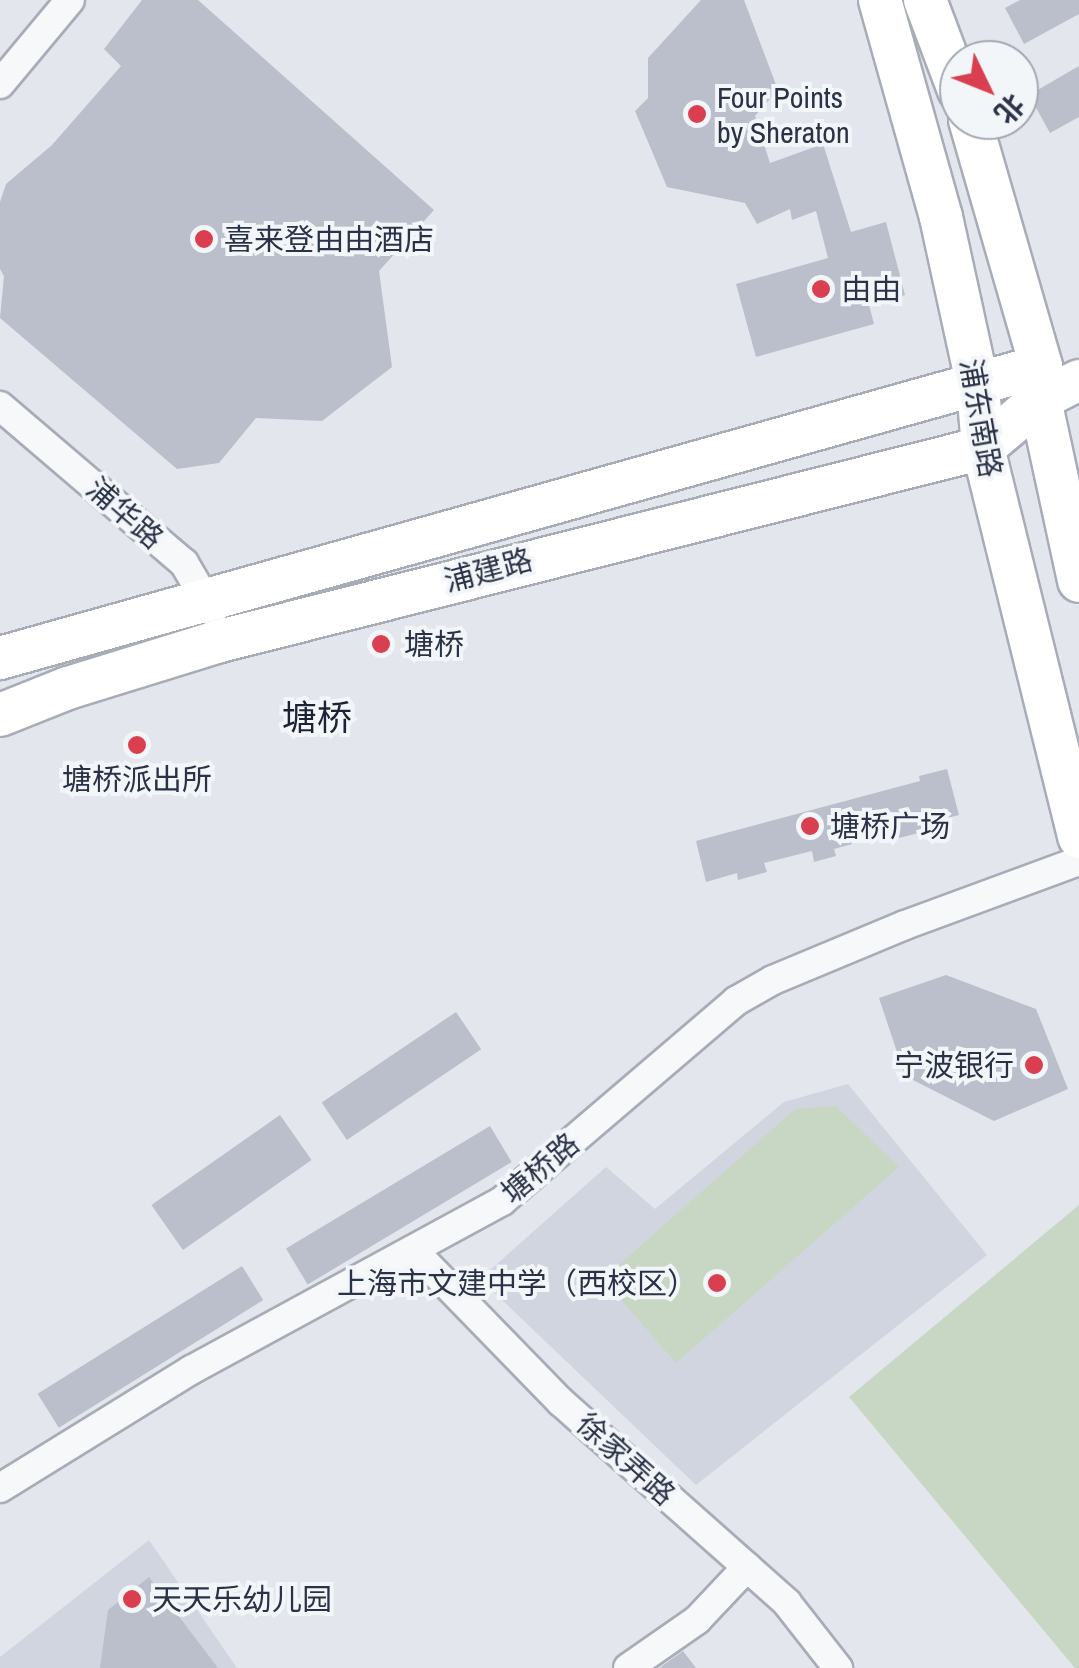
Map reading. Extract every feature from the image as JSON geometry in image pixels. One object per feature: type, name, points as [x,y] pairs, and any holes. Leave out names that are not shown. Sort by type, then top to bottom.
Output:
[{"type":"main road","name":"浦东南路","points":[[880,0],[941,216],[978,388],[983,448],[1079,837]]},
{"type":"main road","points":[[925,0],[940,40]]},
{"type":"main road","name":"浦东南路","points":[[978,140],[1060,374],[1079,581]]},
{"type":"main road","name":"浦建路","points":[[0,658],[635,478],[978,388],[1060,374]]},
{"type":"main road","points":[[983,448],[1060,374]]},
{"type":"main road","name":"浦建路","points":[[0,715],[68,688],[220,641],[983,448]]},
{"type":"street","points":[[0,84],[70,0]]},
{"type":"street","name":"浦华路","points":[[0,406],[184,563],[208,598],[220,641]]},
{"type":"street","name":"塘桥路","points":[[0,1488],[191,1370],[519,1189],[736,1001],[773,980],[905,924],[1079,861]]},
{"type":"street","name":"徐家弄路","points":[[413,1250],[561,1402],[800,1616],[838,1668]]},
{"type":"street","points":[[628,1668],[697,1620],[747,1567]]},
{"type":"shaded area","name":"上海市文建中学（西校区）","points":[[848,1084],[987,1255],[696,1485],[480,1279],[606,1167],[655,1209],[784,1102]]},
{"type":"shaded area","name":"天天乐幼儿园","points":[[149,1540],[237,1668],[0,1668],[0,1657]]},
{"type":"green space","points":[[836,1106],[899,1167],[676,1363],[603,1279],[795,1109]]},
{"type":"green space","points":[[1079,1205],[1079,1668],[1075,1668],[849,1397]]},
{"type":"building","name":"喜来登由由酒店","points":[[142,0],[198,0],[434,210],[379,271],[392,367],[322,421],[256,418],[219,463],[177,469],[0,318],[4,276],[0,269],[0,202],[6,184],[52,145],[121,66],[104,49]]},
{"type":"building","name":"Four Points by Sheraton","points":[[701,0],[744,0],[778,90],[755,116],[770,163],[823,144],[851,232],[886,222],[905,295],[869,305],[874,324],[756,357],[736,284],[828,258],[816,211],[792,220],[790,209],[757,224],[745,203],[667,187],[635,111],[648,98],[648,58]]},
{"type":"building","points":[[1020,0],[1079,0],[1079,14],[1031,40],[1022,40],[1005,8]]},
{"type":"building","points":[[1079,66],[1079,117],[1050,133],[1039,113],[1039,89]]},
{"type":"building","name":"塘桥广场","points":[[947,769],[959,815],[928,823],[930,830],[899,838],[894,820],[849,832],[852,844],[834,849],[836,856],[814,862],[812,851],[764,863],[767,872],[738,880],[737,873],[706,882],[696,841],[920,781],[919,776]]},
{"type":"building","points":[[946,975],[1036,1009],[1068,1089],[994,1121],[905,1076],[879,998]]},
{"type":"building","points":[[456,1012],[481,1049],[347,1140],[322,1103]]},
{"type":"building","points":[[280,1115],[312,1160],[183,1250],[151,1205]]},
{"type":"building","points":[[490,1126],[512,1162],[308,1285],[286,1249]]},
{"type":"building","points":[[242,1266],[263,1300],[59,1428],[38,1394]]},
{"type":"building","points":[[149,1577],[218,1668],[100,1668],[108,1610]]},
{"type":"building","points":[[683,1651],[696,1668],[659,1668]]},
{"type":"place","name":"Four Points by Sheraton","points":[[697,114]]},
{"type":"place","name":"喜来登由由酒店","points":[[204,239]]},
{"type":"place","name":"由由","points":[[821,289]]},
{"type":"place","name":"塘桥","points":[[381,644]]},
{"type":"place","name":"塘桥派出所","points":[[137,745]]},
{"type":"place","name":"塘桥广场","points":[[810,826]]},
{"type":"place","name":"宁波银行","points":[[1034,1065]]},
{"type":"place","name":"上海市文建中学（西校区）","points":[[717,1283]]},
{"type":"place","name":"天天乐幼儿园","points":[[132,1599]]},
{"type":"district","name":"塘桥","points":[[317,718]]}]
